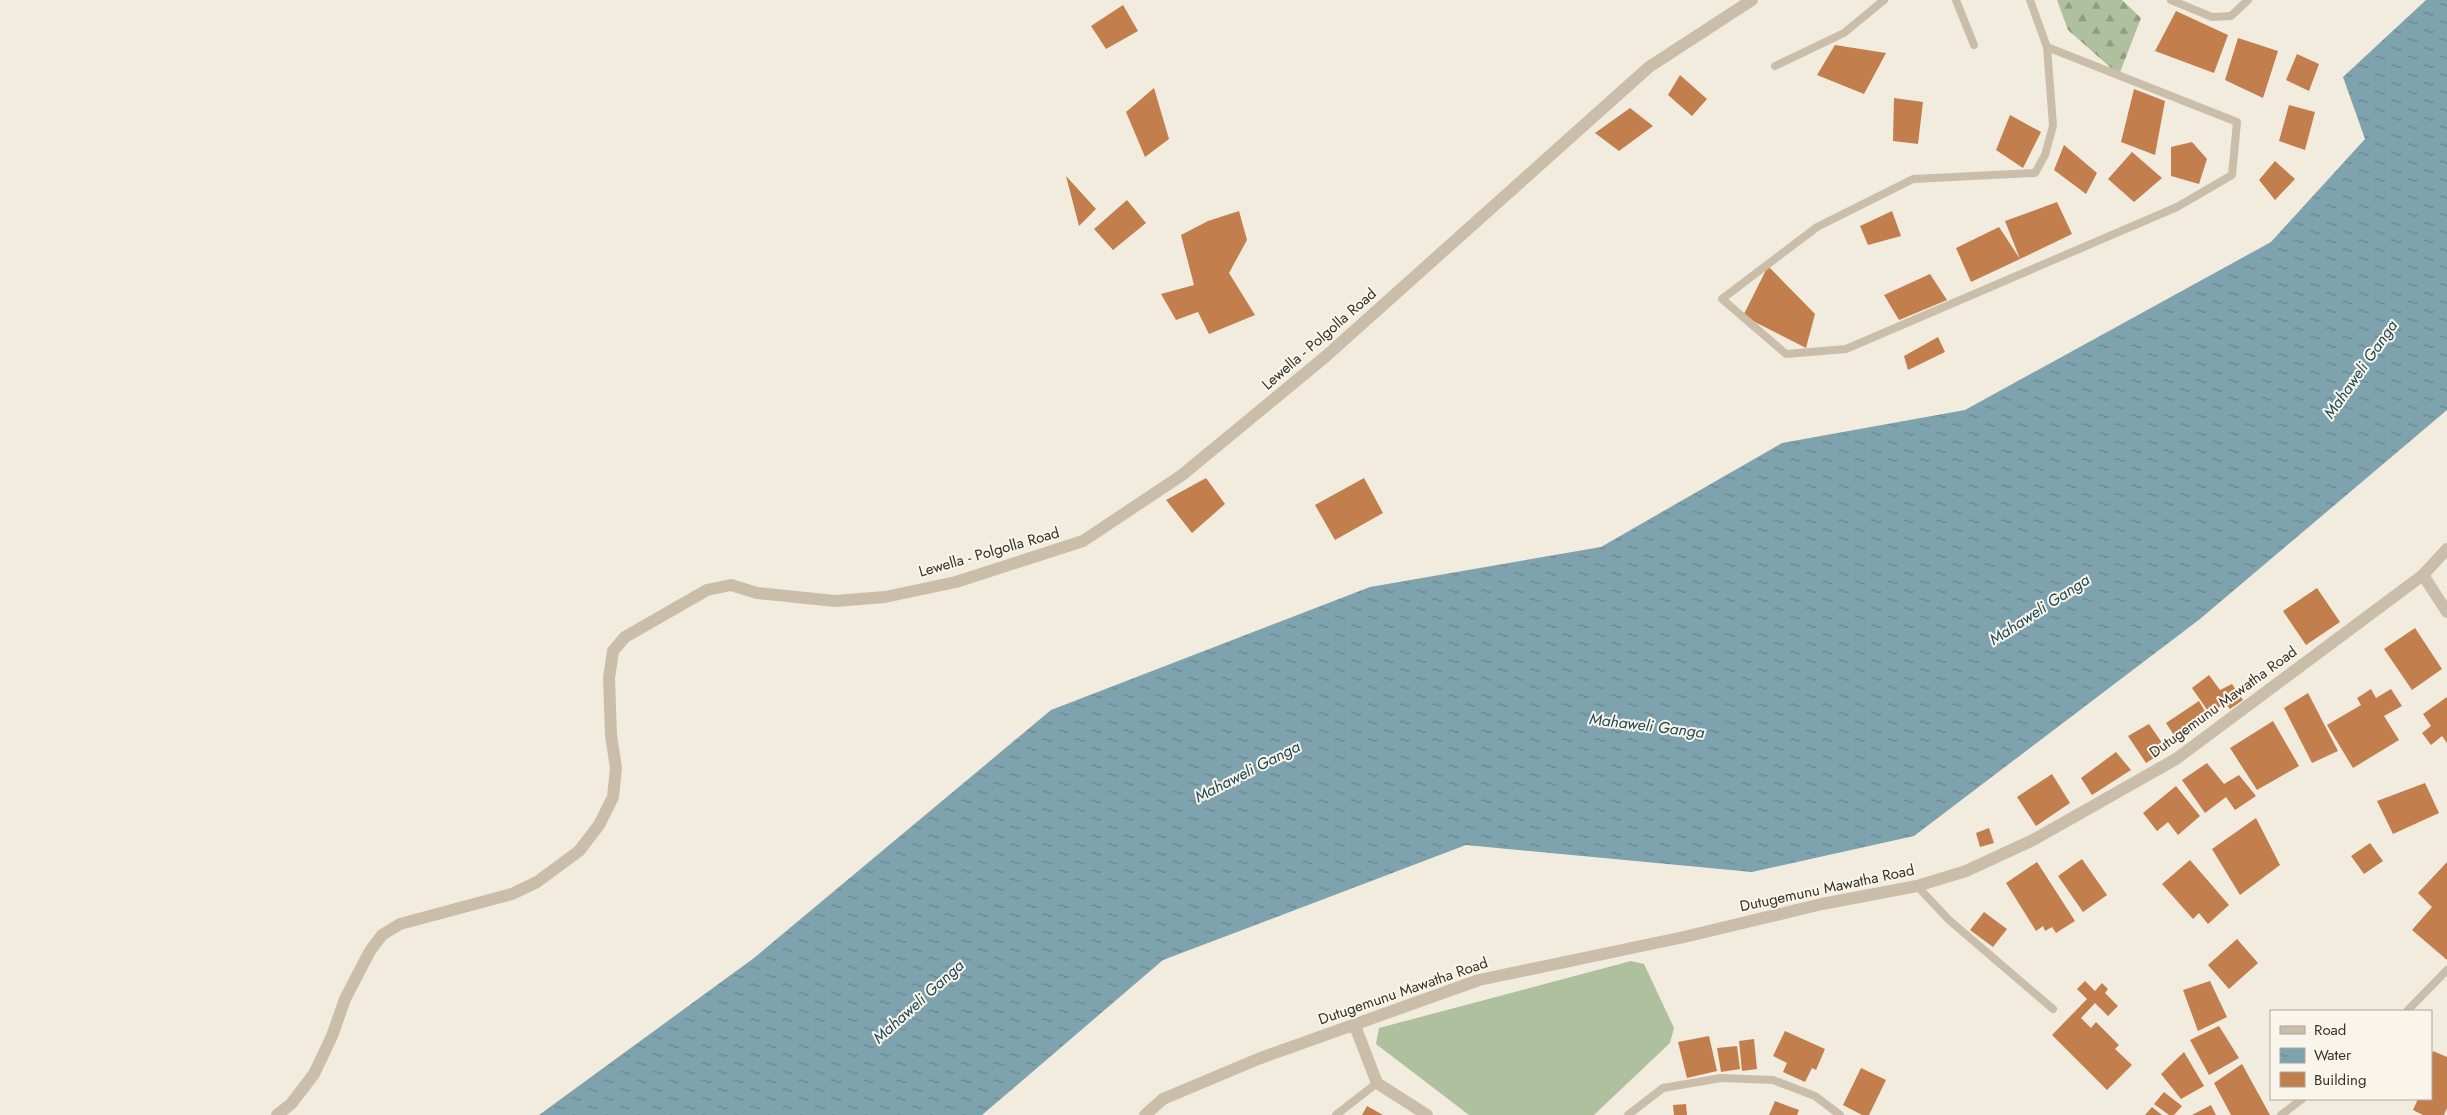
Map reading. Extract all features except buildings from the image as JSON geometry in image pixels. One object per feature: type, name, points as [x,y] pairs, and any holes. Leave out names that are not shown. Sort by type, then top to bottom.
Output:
[{"type":"street","name":"Lewella - Polgolla Road","points":[[276,1115],[291,1104],[314,1074],[332,1036],[346,999],[370,951],[382,935],[400,924],[493,900],[537,882],[578,851],[599,825],[613,797],[616,768],[610,735],[609,678],[613,652],[625,637],[707,590],[731,585],[757,593],[835,601],[885,597],[956,582],[1083,541],[1182,475],[1304,375],[1649,67],[1752,0]]},
{"type":"street","name":"Dutugemunu Mawatha Road","points":[[1145,1115],[1163,1099],[1258,1059],[1355,1026],[1479,980],[1684,937],[1822,904],[1917,886],[1966,871],[2033,840],[2176,759],[2423,575],[2447,549]]},
{"type":"street","points":[[2423,575],[2447,612]]},
{"type":"street","points":[[1355,1026],[1377,1082],[1427,1115]]},
{"type":"lane","points":[[1775,66],[1844,33],[1884,0]]},
{"type":"lane","points":[[1956,0],[1974,45]]},
{"type":"lane","points":[[2030,0],[2047,47],[2053,126],[2045,155],[2035,173],[1913,179],[1817,228],[1722,299],[1786,354],[1846,349],[2177,207],[2232,176],[2237,122],[2047,47]]},
{"type":"lane","points":[[2171,0],[2212,17],[2231,16],[2248,0]]},
{"type":"lane","points":[[1917,886],[1949,920],[2053,1009]]},
{"type":"lane","points":[[2408,1010],[2447,970]]},
{"type":"lane","points":[[1628,1115],[1664,1088],[1721,1078],[1773,1080],[1815,1096],[1840,1115]]},
{"type":"lane","points":[[1336,1115],[1377,1082]]},
{"type":"lane","points":[[2281,1115],[2301,1100]]},
{"type":"green space","points":[[2057,0],[2122,0],[2141,18],[2119,75],[2068,30]]},
{"type":"green space","points":[[1631,961],[1644,964],[1674,1028],[1670,1043],[1594,1115],[1469,1115],[1376,1044],[1379,1028]]},
{"type":"water","name":"Mahaweli Ganga","points":[[2426,0],[2447,0],[2447,410],[2200,619],[1914,836],[1752,872],[1466,845],[1163,960],[982,1115],[539,1115],[754,958],[1051,710],[1370,587],[1601,547],[1782,443],[1965,410],[2271,242],[2365,139],[2343,77]]}]
